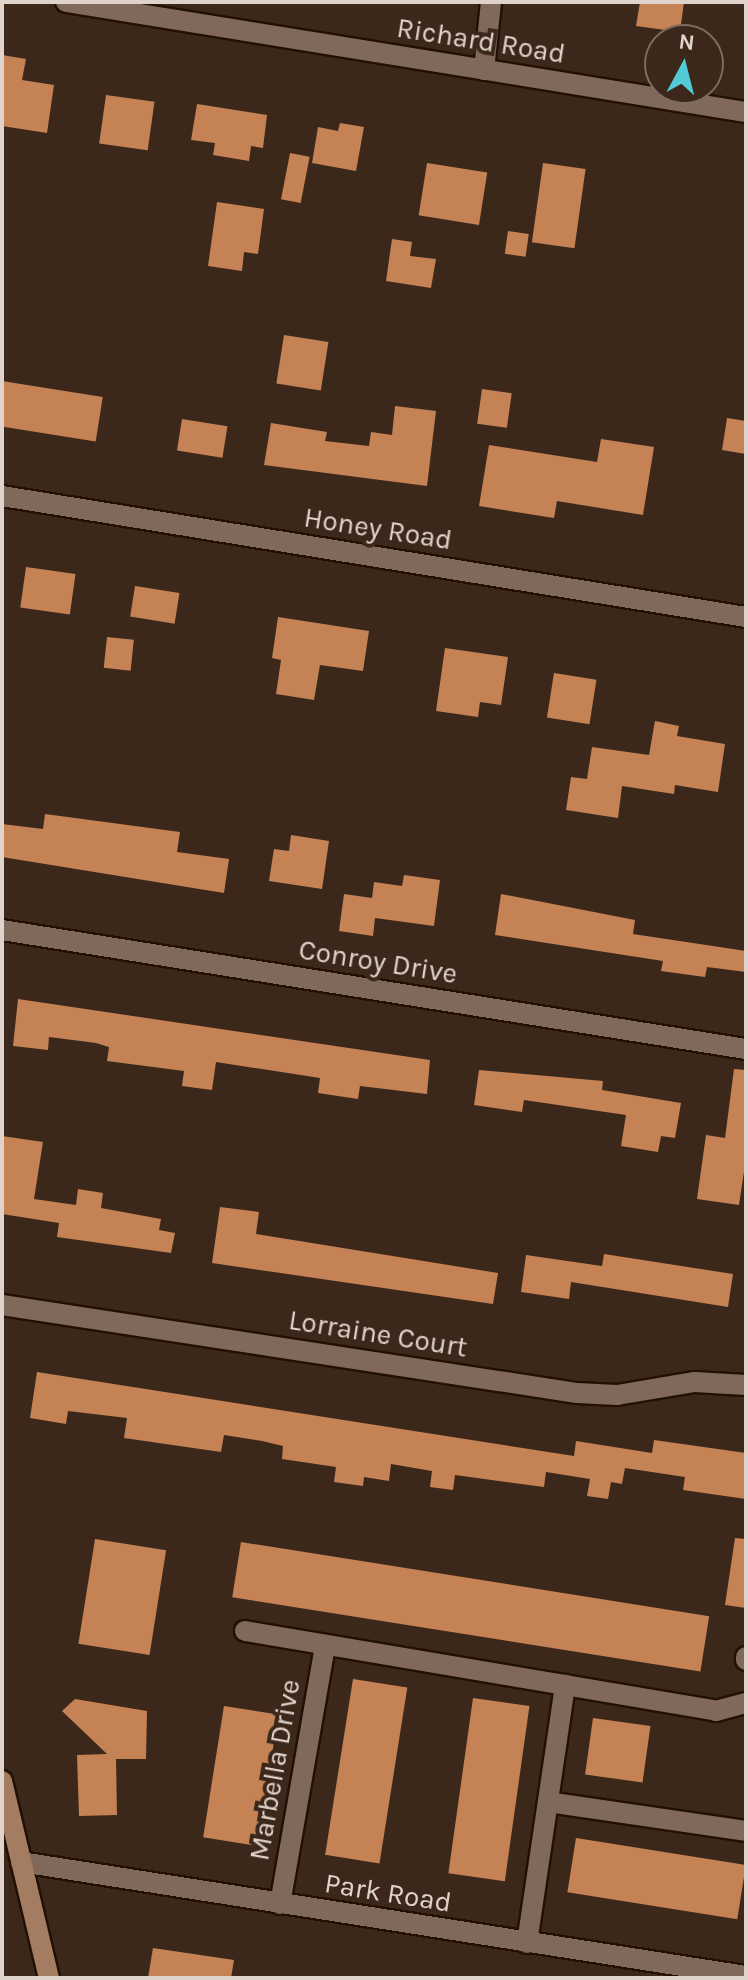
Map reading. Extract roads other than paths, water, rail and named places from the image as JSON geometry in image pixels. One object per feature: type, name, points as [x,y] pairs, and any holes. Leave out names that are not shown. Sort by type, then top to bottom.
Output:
[{"type":"main road","points":[[2,1781],[49,1978]]},
{"type":"street","name":"Richard Road","points":[[66,2],[746,112]]},
{"type":"street","points":[[484,70],[491,2]]},
{"type":"street","name":"Honey Road","points":[[2,496],[746,617]]},
{"type":"street","name":"Conroy Drive","points":[[2,930],[746,1049]]},
{"type":"street","name":"Lorraine Court","points":[[2,1305],[577,1393],[617,1395],[695,1382],[746,1385]]},
{"type":"street","name":"Marbella Drive","points":[[245,1631],[716,1711],[746,1703]]},
{"type":"street","name":"Marbella Drive","points":[[280,1904],[325,1645]]},
{"type":"street","points":[[527,1943],[565,1685]]},
{"type":"street","points":[[548,1802],[746,1831]]},
{"type":"street","name":"Park Road","points":[[21,1862],[746,1976]]}]
